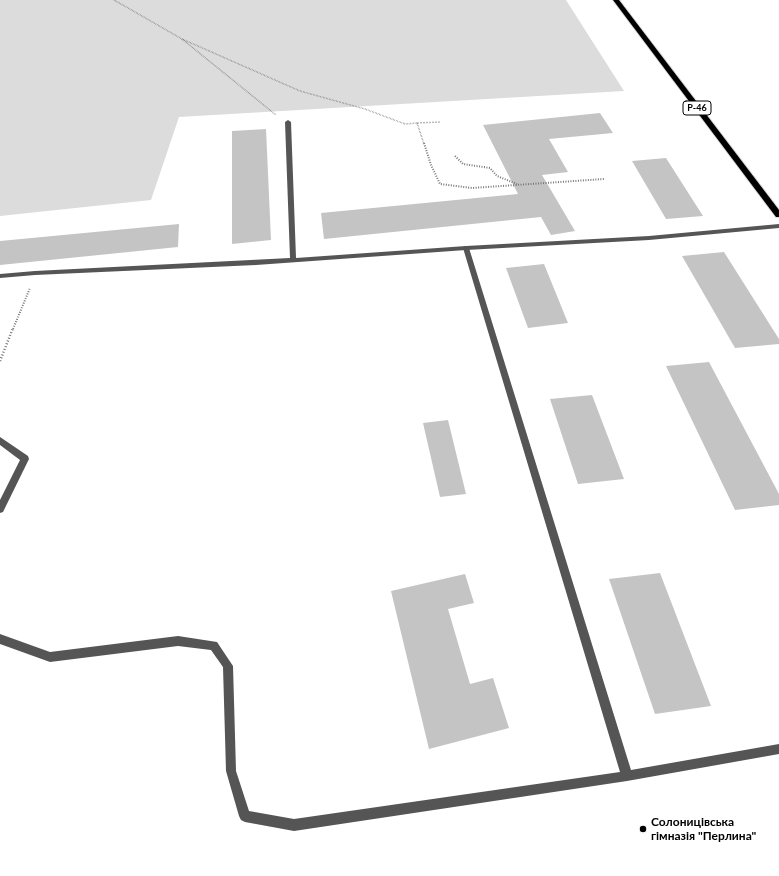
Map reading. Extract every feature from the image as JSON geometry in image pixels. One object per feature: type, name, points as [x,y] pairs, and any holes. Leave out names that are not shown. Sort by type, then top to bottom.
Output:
[{"type":"main road","name":"Р-46","points":[[616,0],[779,215]]},
{"type":"street","points":[[288,122],[294,260]]},
{"type":"street","points":[[0,276],[294,260],[466,248],[649,238],[779,226]]},
{"type":"street","points":[[466,248],[627,776]]},
{"type":"street","points":[[0,440],[25,459],[0,509]]},
{"type":"street","points":[[0,639],[50,658],[178,641],[214,645],[228,666],[231,771],[245,816],[294,825],[627,776],[779,749]]},
{"type":"path","points":[[114,0],[182,39],[300,91],[365,109],[405,124],[441,122]]},
{"type":"path","points":[[182,39],[277,116],[288,122]]},
{"type":"path","points":[[417,123],[431,165],[440,184],[472,188],[604,180]]},
{"type":"path","points":[[455,156],[463,164],[490,168],[497,176],[520,185]]},
{"type":"path","points":[[0,361],[36,273]]},
{"type":"shaded area","points":[[0,0],[566,0],[624,91],[179,117],[151,200],[0,216]]},
{"type":"building","points":[[600,113],[613,133],[549,139],[568,172],[542,175],[575,231],[551,235],[541,217],[324,239],[321,213],[518,194],[483,125]]},
{"type":"building","points":[[266,129],[271,240],[232,244],[232,131]]},
{"type":"building","points":[[666,158],[703,216],[666,219],[632,161]]},
{"type":"building","points":[[179,224],[178,247],[0,265],[0,241]]},
{"type":"building","points":[[724,252],[779,339],[779,344],[735,348],[682,256]]},
{"type":"building","points":[[544,264],[568,323],[528,328],[506,268]]},
{"type":"building","points":[[709,362],[779,494],[779,505],[735,510],[666,366]]},
{"type":"building","points":[[592,395],[624,479],[578,484],[550,399]]},
{"type":"building","points":[[448,420],[466,494],[440,497],[423,423]]},
{"type":"building","points":[[660,573],[711,706],[655,714],[609,579]]},
{"type":"building","points":[[465,574],[474,603],[448,609],[470,684],[493,678],[509,728],[429,749],[391,591]]},
{"type":"place","name":"Солоницівська гімназія \"Перлина\"","points":[[643,829]]}]
